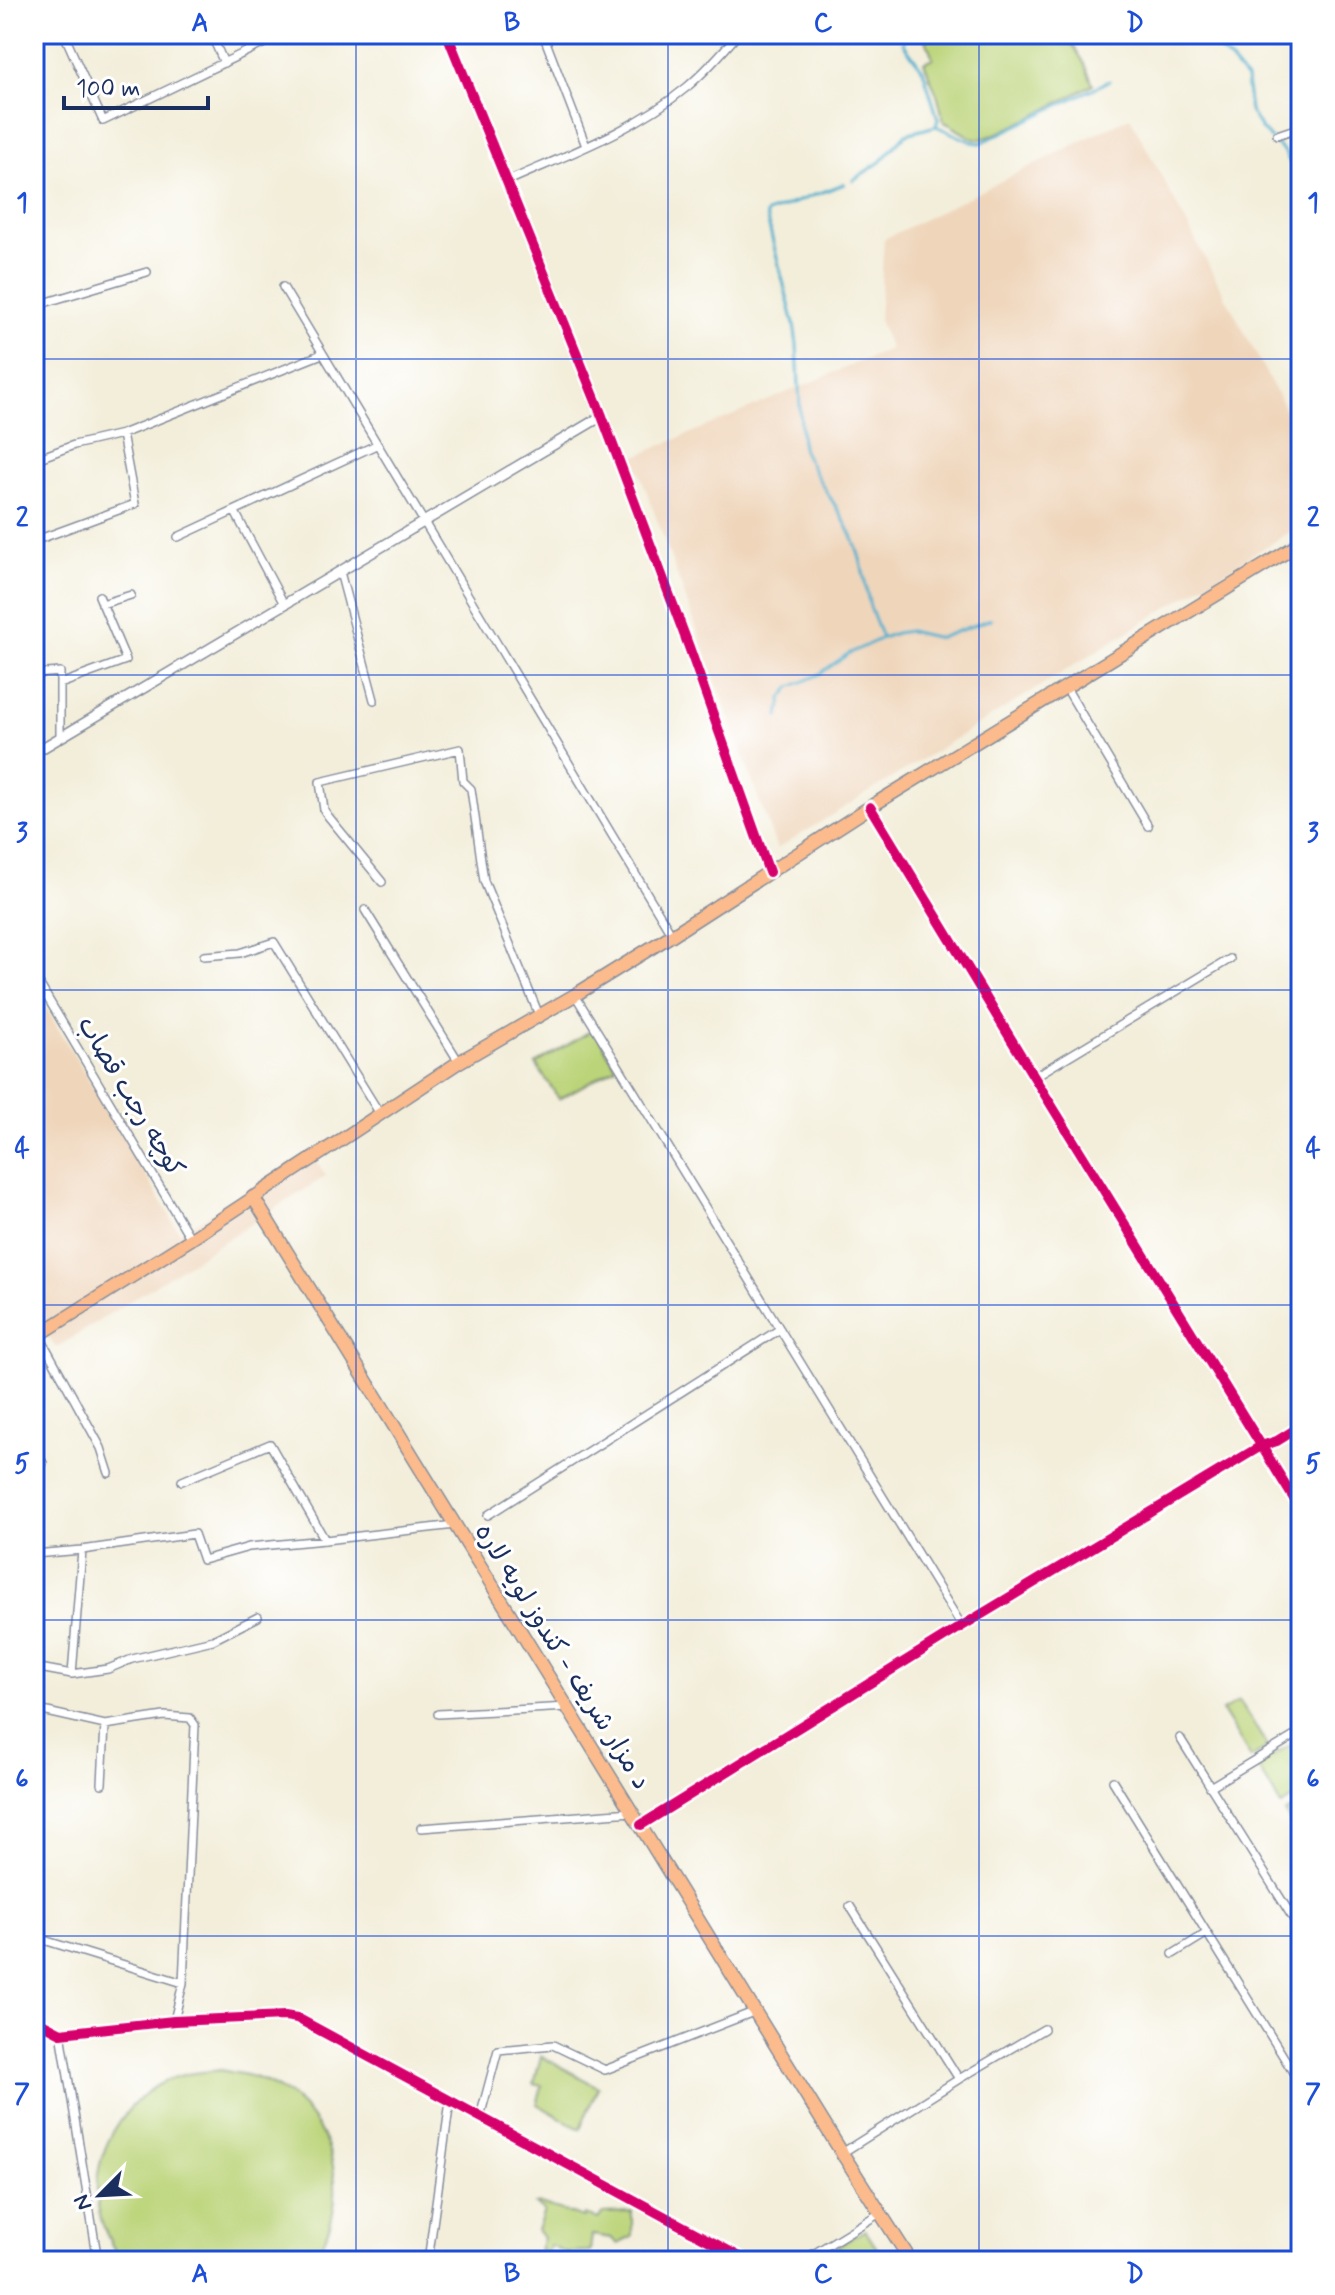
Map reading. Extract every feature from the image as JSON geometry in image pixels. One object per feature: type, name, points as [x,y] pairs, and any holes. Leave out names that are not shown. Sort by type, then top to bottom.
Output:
[{"type":"main road","points":[[36,1337],[459,1062],[575,995],[870,807],[1301,543]]},
{"type":"main road","name":"د مزار شریف - کندوز لویه لاره","points":[[253,1197],[911,2261]]},
{"type":"street","points":[[64,34],[103,121],[283,34]]},
{"type":"street","points":[[211,34],[224,63]]},
{"type":"street","points":[[447,34],[602,416],[769,872]]},
{"type":"street","points":[[543,34],[586,146]]},
{"type":"street","points":[[508,181],[620,131],[675,96],[710,66],[738,34]]},
{"type":"street","points":[[1277,135],[1301,127]]},
{"type":"street","points":[[34,306],[147,272]]},
{"type":"street","points":[[283,287],[672,935]]},
{"type":"street","points":[[34,460],[74,445],[122,434],[322,354]]},
{"type":"street","points":[[34,753],[602,416]]},
{"type":"street","points":[[34,541],[135,504],[122,434]]},
{"type":"street","points":[[178,537],[376,445]]},
{"type":"street","points":[[235,512],[284,604]]},
{"type":"street","points":[[340,572],[374,700]]},
{"type":"street","points":[[60,684],[126,660],[100,600],[131,595]]},
{"type":"street","points":[[34,674],[60,672],[60,737]]},
{"type":"street","points":[[1065,686],[1148,826]]},
{"type":"street","points":[[382,882],[324,810],[320,782],[460,749],[463,781],[471,789],[484,881],[539,1015]]},
{"type":"street","points":[[870,807],[1301,1510]]},
{"type":"street","points":[[365,910],[459,1062]]},
{"type":"street","points":[[204,956],[240,953],[274,942],[380,1114]]},
{"type":"street","points":[[1034,1077],[1230,959]]},
{"type":"street","name":"کوچه رجب قصاب","points":[[34,975],[191,1239]]},
{"type":"street","points":[[575,995],[962,1626]]},
{"type":"street","points":[[488,1515],[780,1329]]},
{"type":"street","points":[[36,1337],[101,1448],[109,1473]]},
{"type":"street","points":[[641,1825],[962,1626],[1261,1446],[1277,1441],[1301,1426]]},
{"type":"street","points":[[182,1481],[270,1444],[325,1540]]},
{"type":"street","points":[[34,1448],[43,1463]]},
{"type":"street","points":[[34,1554],[194,1534],[203,1560],[249,1547],[455,1525]]},
{"type":"street","points":[[72,1674],[82,1550]]},
{"type":"street","points":[[34,1667],[72,1674],[108,1669],[132,1659],[213,1640],[258,1617]]},
{"type":"street","points":[[438,1714],[568,1707]]},
{"type":"street","points":[[34,1709],[105,1725],[164,1716],[190,1718],[195,1725],[183,1983],[174,2021]]},
{"type":"street","points":[[102,1784],[105,1725]]},
{"type":"street","points":[[1210,1787],[1301,1732]]},
{"type":"street","points":[[1180,1738],[1301,1931]]},
{"type":"street","points":[[1113,1781],[1301,2085]]},
{"type":"street","points":[[421,1828],[632,1812]]},
{"type":"street","points":[[850,1906],[959,2079]]},
{"type":"street","points":[[1173,1954],[1207,1933]]},
{"type":"street","points":[[34,1937],[183,1983]]},
{"type":"street","points":[[480,2117],[498,2050],[553,2045],[605,2070],[756,2011]]},
{"type":"street","points":[[34,2019],[61,2033],[174,2021],[297,2018],[747,2261]]},
{"type":"street","points":[[842,2153],[1044,2029]]},
{"type":"street","points":[[61,2033],[98,2261]]},
{"type":"street","points":[[428,2261],[450,2101]]},
{"type":"street","points":[[802,2261],[880,2213]]},
{"type":"shaded area","points":[[1130,117],[1301,439],[1301,525],[777,849],[634,457],[890,349],[879,320],[884,239]]},
{"type":"shaded area","points":[[34,988],[180,1233],[310,1151],[326,1176],[56,1348],[39,1323],[34,1326]]},
{"type":"green space","points":[[938,34],[1066,34],[1093,84],[1000,132],[974,138],[944,122],[924,62],[933,58],[926,40]]},
{"type":"green space","points":[[594,1029],[616,1067],[559,1099],[536,1064]]},
{"type":"green space","points":[[1239,1701],[1268,1747],[1251,1758],[1222,1711]]},
{"type":"green space","points":[[1301,1739],[1301,1794],[1281,1806],[1257,1765]]},
{"type":"green space","points":[[1301,1804],[1301,1839],[1285,1813]]},
{"type":"green space","points":[[541,2056],[598,2087],[580,2129],[537,2104],[542,2086],[534,2084]]},
{"type":"green space","points":[[220,2070],[257,2078],[287,2093],[310,2116],[322,2135],[330,2155],[335,2198],[324,2241],[312,2261],[121,2261],[105,2231],[97,2198],[97,2179],[109,2140],[119,2122],[147,2092],[183,2075]]},
{"type":"green space","points":[[535,2205],[584,2218],[585,2215],[598,2219],[603,2213],[632,2212],[632,2237],[618,2244],[611,2238],[592,2235],[590,2251],[565,2252],[550,2245],[547,2253],[539,2250],[543,2238],[537,2230],[544,2211]]},
{"type":"green space","points":[[865,2230],[885,2261],[814,2261]]},
{"type":"waterway","points":[[853,180],[880,162],[906,134],[936,126],[938,119],[923,70],[903,43],[906,34]]},
{"type":"waterway","points":[[1197,34],[1230,60],[1246,79],[1250,111],[1261,129],[1285,153],[1301,183]]},
{"type":"waterway","points":[[936,126],[981,143],[1109,81]]},
{"type":"waterway","points":[[844,184],[766,215],[794,324],[802,448],[852,536],[870,607],[882,638]]},
{"type":"waterway","points":[[779,716],[782,698],[791,687],[882,638],[909,631],[939,638],[991,619]]},
{"type":"cycle path","points":[[447,34],[602,416],[769,872]]},
{"type":"cycle path","points":[[870,807],[1301,1510]]},
{"type":"cycle path","points":[[641,1825],[962,1626],[1261,1446],[1277,1441],[1301,1426]]},
{"type":"cycle path","points":[[34,2019],[61,2033],[174,2021],[297,2018],[747,2261]]}]
